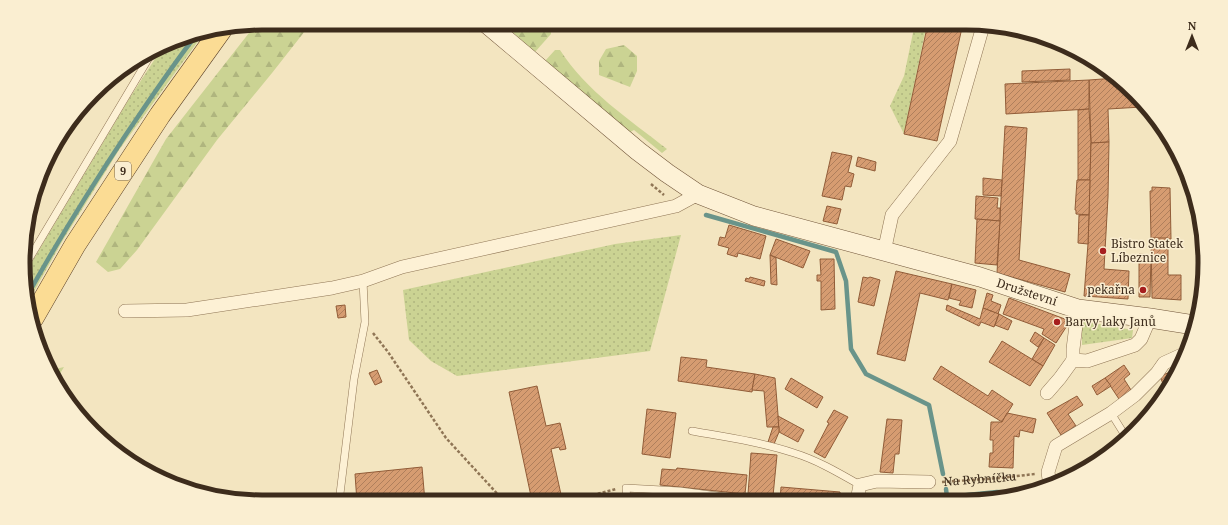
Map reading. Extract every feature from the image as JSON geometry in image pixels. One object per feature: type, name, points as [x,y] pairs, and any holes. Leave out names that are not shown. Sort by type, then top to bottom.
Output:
[{"type":"main road","name":"9","points":[[36,314],[75,245],[160,114],[218,34]]},
{"type":"street","name":"Družstevní","points":[[494,30],[638,151],[698,194],[754,216],[980,277],[1078,309],[1190,323]]},
{"type":"street","points":[[884,252],[892,215],[950,141],[982,30]]},
{"type":"street","points":[[125,311],[187,310],[332,288],[363,281],[402,267],[676,206],[698,194]]},
{"type":"street","points":[[1047,393],[1073,360],[1078,309]]},
{"type":"street","points":[[1073,360],[1087,361],[1135,345],[1141,339],[1150,318]]},
{"type":"street","points":[[1049,479],[1048,472],[1056,446],[1111,413],[1135,395],[1157,373],[1164,363],[1177,357]]},
{"type":"street","name":"Na Rybníčku","points":[[860,485],[877,481],[929,482]]},
{"type":"street","points":[[857,495],[860,485]]},
{"type":"lane","points":[[30,257],[147,60]]},
{"type":"lane","points":[[340,495],[354,380],[365,322],[363,281]]},
{"type":"lane","points":[[1111,413],[1123,433]]},
{"type":"lane","points":[[692,431],[794,453],[825,465],[860,485]]},
{"type":"lane","points":[[627,495],[626,488],[680,490],[713,495]]},
{"type":"path","points":[[365,322],[388,352],[446,438],[498,495]]},
{"type":"path","name":"Na Rybníčku","points":[[929,482],[1000,478],[1048,472]]},
{"type":"path","points":[[593,495],[599,492],[626,488]]},
{"type":"green space","points":[[251,30],[306,30],[217,140],[137,250],[120,269],[108,272],[96,262],[166,139]]},
{"type":"green space","points":[[510,30],[551,30],[551,34],[535,52]]},
{"type":"green space","points":[[914,30],[926,30],[904,134],[890,106],[904,76]]},
{"type":"green space","points":[[200,39],[119,150],[63,240],[32,295],[30,265],[129,99],[157,55]]},
{"type":"green space","points":[[624,45],[637,56],[637,71],[630,87],[599,75],[599,61],[606,49]]},
{"type":"green space","points":[[555,50],[560,50],[582,79],[609,104],[667,149],[662,153],[634,130],[630,132],[545,61]]},
{"type":"green space","points":[[681,235],[650,351],[457,376],[431,361],[409,340],[403,290],[615,244]]},
{"type":"green space","points":[[1082,321],[1133,330],[1132,338],[1082,345]]},
{"type":"green space","points":[[64,367],[59,375],[56,369]]},
{"type":"green space","points":[[674,493],[674,495],[662,495]]},
{"type":"building","points":[[926,30],[961,30],[937,141],[904,134]]},
{"type":"building","points":[[1070,69],[1070,80],[1022,82],[1022,71]]},
{"type":"building","points":[[1108,79],[1138,107],[1108,109],[1109,142],[1091,143],[1089,80]]},
{"type":"building","points":[[1089,80],[1089,109],[1006,114],[1005,84]]},
{"type":"building","points":[[1089,109],[1091,143],[1090,180],[1078,180],[1078,110]]},
{"type":"building","points":[[1005,126],[1027,128],[1019,260],[1070,274],[1065,292],[997,273]]},
{"type":"building","points":[[1109,142],[1104,269],[1129,271],[1128,299],[1084,296],[1088,244],[1091,143]]},
{"type":"building","points":[[832,152],[852,156],[848,172],[854,174],[851,187],[845,186],[842,200],[822,196]]},
{"type":"building","points":[[858,157],[876,162],[875,171],[856,166]]},
{"type":"building","points":[[983,178],[1002,180],[1001,196],[983,195]]},
{"type":"building","points":[[1077,180],[1090,180],[1089,215],[1076,214]]},
{"type":"building","points":[[1152,187],[1170,188],[1171,239],[1151,238],[1150,191],[1152,191]]},
{"type":"building","points":[[976,196],[998,198],[997,208],[1000,208],[1000,221],[975,219]]},
{"type":"building","points":[[827,206],[841,209],[837,224],[823,221]]},
{"type":"building","points":[[1079,215],[1089,215],[1088,244],[1078,243]]},
{"type":"building","points":[[977,219],[1000,221],[997,265],[975,263]]},
{"type":"building","points":[[729,225],[766,236],[760,259],[738,253],[737,257],[727,254],[729,248],[718,245],[720,237],[725,238]]},
{"type":"building","points":[[1151,238],[1168,238],[1168,275],[1181,275],[1181,300],[1152,298]]},
{"type":"building","points":[[776,239],[810,251],[803,268],[770,255]]},
{"type":"building","points":[[1139,254],[1151,255],[1150,297],[1139,297]]},
{"type":"building","points":[[770,255],[776,258],[777,285],[771,284]]},
{"type":"building","points":[[820,259],[834,259],[835,309],[821,310],[821,281],[817,281],[817,275],[821,275]]},
{"type":"building","points":[[896,271],[952,284],[948,300],[920,293],[905,361],[877,354]]},
{"type":"building","points":[[750,277],[765,281],[764,286],[745,281],[746,278],[749,279]]},
{"type":"building","points":[[863,277],[870,277],[880,280],[874,306],[858,302]]},
{"type":"building","points":[[952,284],[976,290],[972,308],[959,305],[961,301],[949,298]]},
{"type":"building","points":[[987,293],[993,295],[991,301],[1001,305],[998,314],[983,308]]},
{"type":"building","points":[[1009,298],[1070,321],[1056,343],[1042,334],[1044,329],[1003,314]]},
{"type":"building","points":[[345,305],[346,317],[338,318],[336,306]]},
{"type":"building","points":[[947,305],[980,319],[983,308],[999,314],[994,327],[981,322],[979,326],[946,310]]},
{"type":"building","points":[[999,314],[1012,321],[1008,330],[995,325]]},
{"type":"building","points":[[1035,332],[1044,338],[1038,347],[1030,341]]},
{"type":"building","points":[[1044,338],[1055,345],[1043,366],[1032,359]]},
{"type":"building","points":[[1002,341],[1043,366],[1030,386],[989,362]]},
{"type":"building","points":[[681,357],[707,360],[706,367],[755,374],[752,392],[678,381]]},
{"type":"building","points":[[1124,365],[1130,374],[1124,379],[1131,390],[1119,399],[1105,378]]},
{"type":"building","points":[[941,366],[988,396],[992,390],[1013,404],[1002,422],[933,379]]},
{"type":"building","points":[[377,370],[382,382],[375,385],[369,373]]},
{"type":"building","points":[[1171,372],[1163,385],[1160,376]]},
{"type":"building","points":[[755,374],[775,378],[779,427],[767,427],[764,391],[752,390]]},
{"type":"building","points":[[791,378],[823,397],[817,408],[785,389]]},
{"type":"building","points":[[1105,378],[1111,386],[1097,395],[1092,386]]},
{"type":"building","points":[[537,386],[546,426],[560,423],[566,449],[560,450],[559,447],[551,449],[561,495],[531,495],[509,392]]},
{"type":"building","points":[[1077,396],[1083,405],[1068,414],[1076,426],[1061,435],[1047,413]]},
{"type":"building","points":[[647,409],[676,413],[670,458],[642,454]]},
{"type":"building","points":[[834,410],[848,417],[825,458],[814,452]]},
{"type":"building","points":[[1007,413],[1036,419],[1033,433],[1020,430],[1019,437],[1014,436],[1013,468],[989,467],[990,453],[993,453],[993,440],[990,440],[991,422],[1002,422]]},
{"type":"building","points":[[778,416],[804,430],[798,442],[779,432]]},
{"type":"building","points":[[887,419],[902,420],[899,454],[895,454],[893,473],[880,472]]},
{"type":"building","points":[[773,427],[779,427],[779,432],[774,444],[768,442]]},
{"type":"building","points":[[751,453],[777,455],[773,495],[748,494]]},
{"type":"building","points":[[422,467],[424,495],[356,495],[355,474]]},
{"type":"building","points":[[677,468],[747,475],[745,494],[660,485],[662,469],[676,470]]},
{"type":"building","points":[[781,487],[840,492],[840,495],[780,495]]},
{"type":"waterway","points":[[31,289],[86,196],[160,85],[192,41]]},
{"type":"waterway","points":[[706,215],[836,252],[846,281],[851,349],[866,374],[929,405],[943,474]]},
{"type":"waterway","points":[[946,489],[947,495]]},
{"type":"waterway","points":[[967,495],[1002,492]]},
{"type":"place","name":"Bistro Statek Líbeznice","points":[[1103,251]]},
{"type":"place","name":"pekařna","points":[[1143,290]]},
{"type":"place","name":"Barvy laky Janů","points":[[1057,322]]}]
